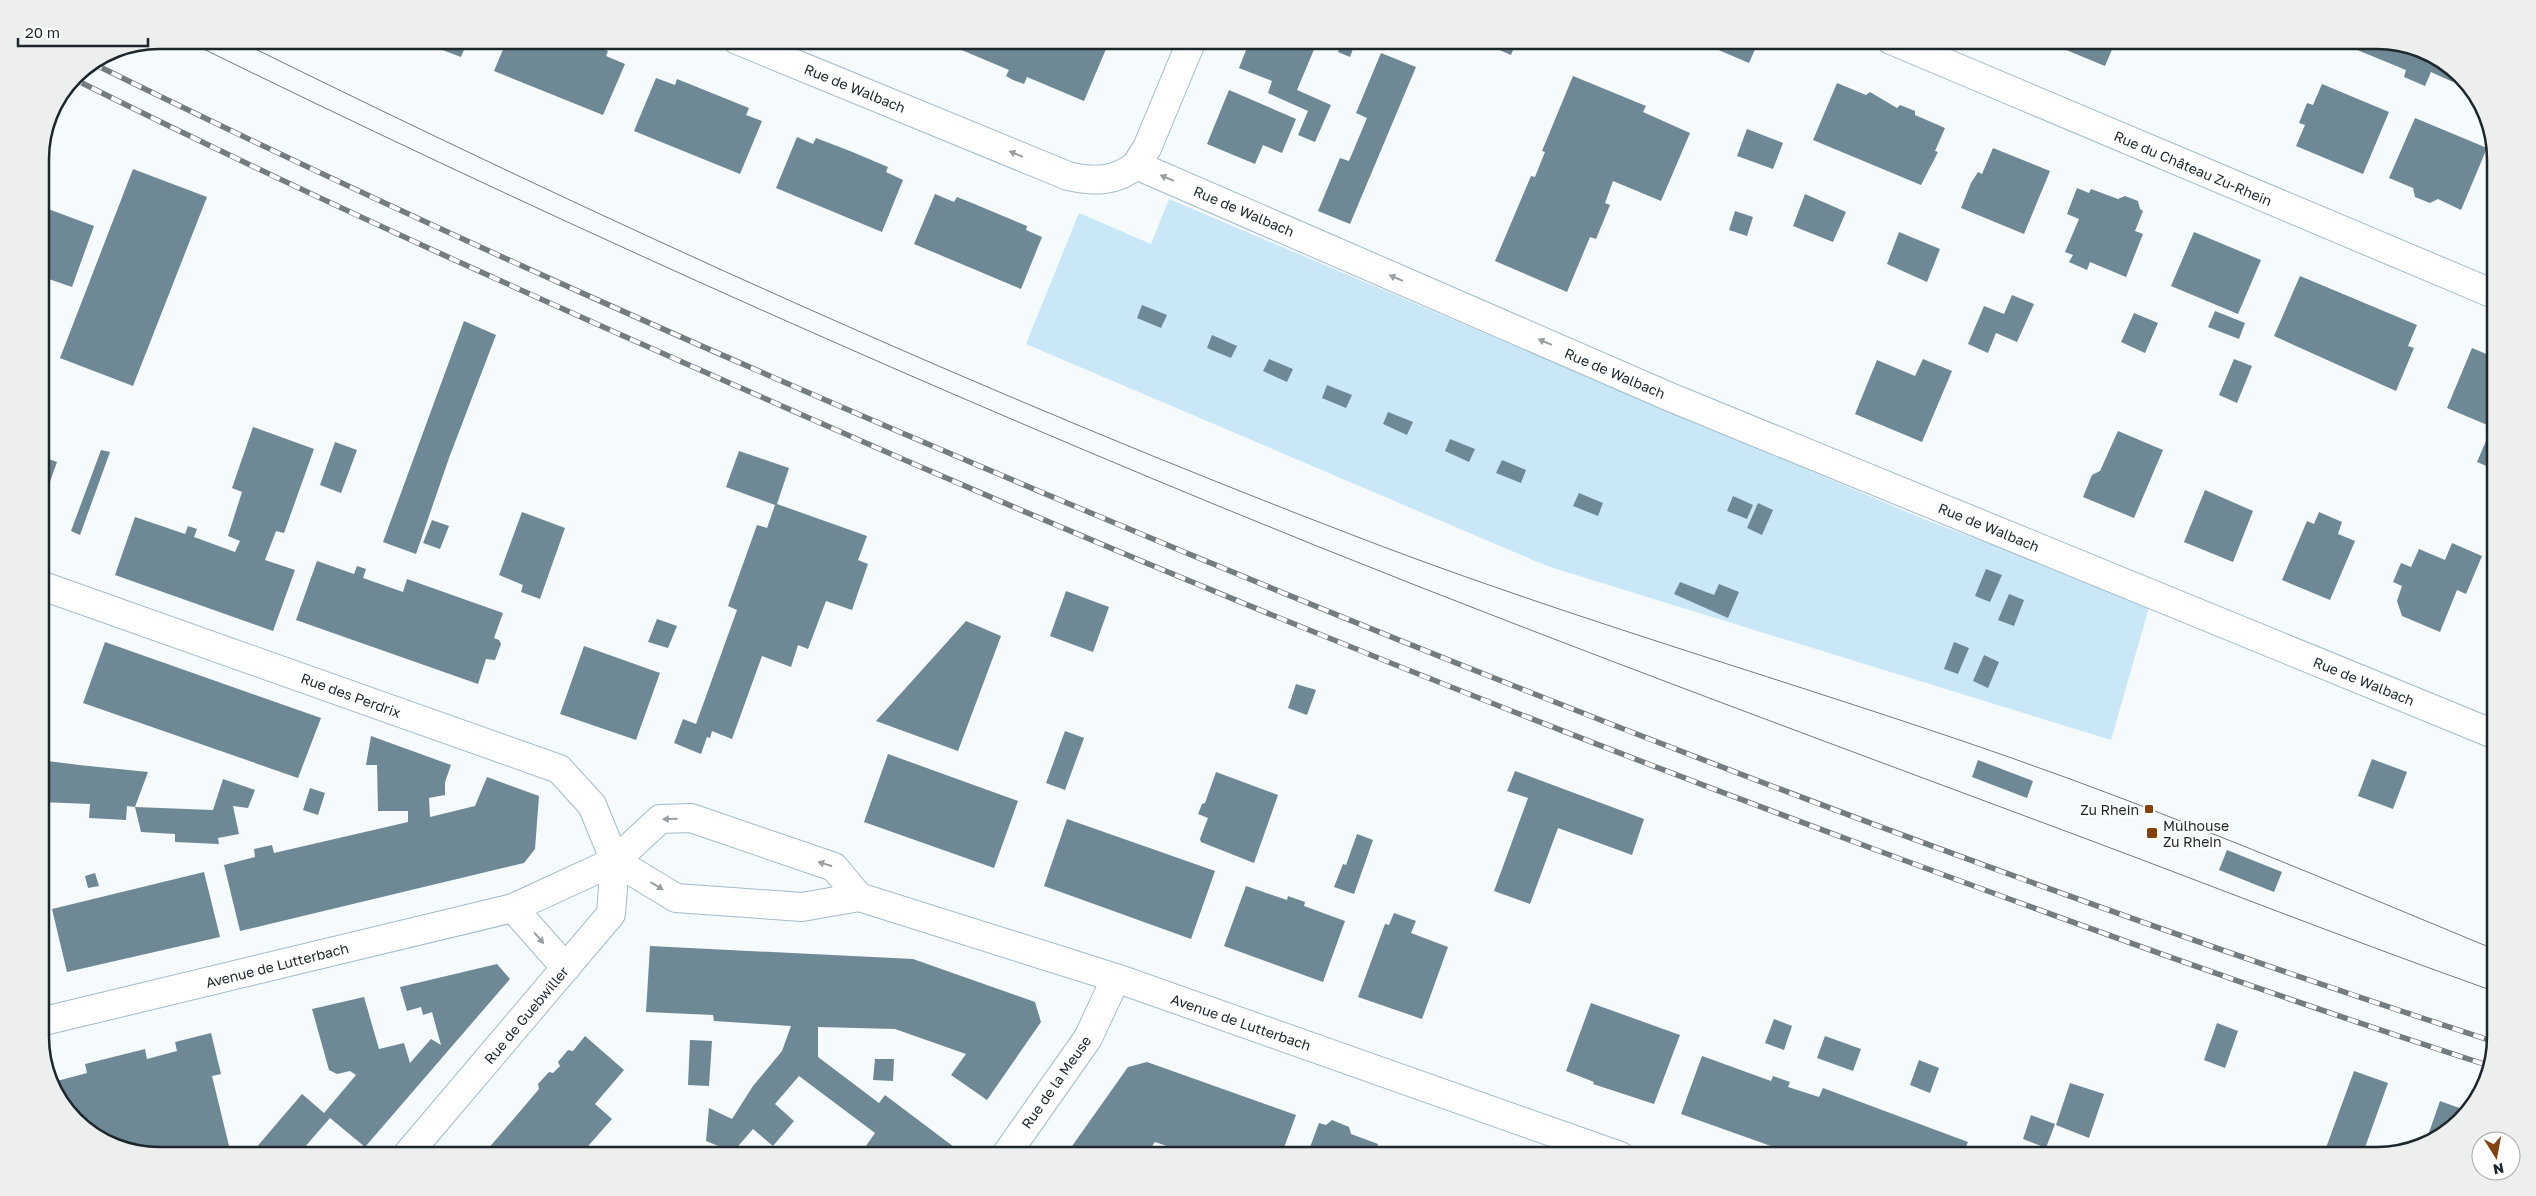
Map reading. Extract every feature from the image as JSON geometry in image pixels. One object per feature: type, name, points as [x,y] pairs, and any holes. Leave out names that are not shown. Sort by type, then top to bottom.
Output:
[{"type":"street","name":"Rue de Walbach","points":[[759,49],[1068,176],[1093,180],[1110,179],[1125,174],[1136,165],[1670,397],[2487,731]]},
{"type":"street","points":[[1136,165],[1147,148],[1188,49]]},
{"type":"street","name":"Rue du Château Zu-Rhein","points":[[1912,49],[2487,291]]},
{"type":"street","name":"Rue des Perdrix","points":[[49,587],[559,769],[592,805],[615,861]]},
{"type":"street","name":"Avenue de Lutterbach","points":[[49,1020],[513,908],[615,861],[660,819],[691,818],[834,867],[858,897]]},
{"type":"street","name":"Avenue de Lutterbach","points":[[615,861],[676,898],[802,907],[858,897],[1116,978],[1595,1147]]},
{"type":"street","name":"Rue de Guebwiller","points":[[414,1147],[612,914],[615,861]]},
{"type":"street","points":[[513,908],[566,968]]},
{"type":"street","name":"Rue de la Meuse","points":[[1011,1147],[1088,1038],[1116,978]]},
{"type":"shaded area","points":[[1169,199],[1926,520],[2150,604],[2111,740],[1547,566],[1026,344],[1079,213],[1151,244]]},
{"type":"building","points":[[440,49],[464,49],[461,57]]},
{"type":"building","points":[[503,49],[603,49],[608,51],[606,56],[625,64],[603,115],[494,71]]},
{"type":"building","points":[[959,49],[1106,49],[1084,101],[1027,77],[1024,84],[1013,80],[1006,76],[1009,70]]},
{"type":"building","points":[[1246,49],[1314,49],[1297,90],[1331,105],[1315,142],[1298,135],[1308,111],[1268,93],[1272,81],[1239,68]]},
{"type":"building","points":[[1339,49],[1353,49],[1350,57],[1338,52]]},
{"type":"building","points":[[1497,49],[1513,49],[1511,55]]},
{"type":"building","points":[[1716,49],[1755,49],[1749,63]]},
{"type":"building","points":[[2064,49],[2112,49],[2105,66]]},
{"type":"building","points":[[2355,49],[2406,52],[2432,63],[2454,80],[2453,82],[2431,72],[2425,86],[2404,77],[2406,70]]},
{"type":"building","points":[[1381,53],[1416,67],[1350,224],[1318,211],[1340,158],[1349,161],[1367,118],[1356,113]]},
{"type":"building","points":[[1573,76],[1646,106],[1643,112],[1690,133],[1661,201],[1613,181],[1605,203],[1610,205],[1596,239],[1590,237],[1567,292],[1495,261],[1531,176],[1535,177],[1545,152],[1542,151]]},
{"type":"building","points":[[656,78],[675,85],[677,79],[749,108],[746,115],[762,121],[740,174],[634,131]]},
{"type":"building","points":[[1837,83],[1866,95],[1870,92],[1897,108],[1900,105],[1915,111],[1915,115],[1945,128],[1935,151],[1938,152],[1921,185],[1813,140]]},
{"type":"building","points":[[2322,84],[2389,112],[2363,174],[2296,146],[2305,125],[2299,123],[2307,103],[2313,105]]},
{"type":"building","points":[[1229,90],[1296,119],[1282,153],[1263,145],[1255,164],[1207,144]]},
{"type":"building","points":[[2415,118],[2487,148],[2461,210],[2438,199],[2430,203],[2415,197],[2413,188],[2389,178]]},
{"type":"building","points":[[1747,129],[1783,143],[1773,169],[1737,156]]},
{"type":"building","points":[[797,137],[813,144],[816,138],[850,151],[888,167],[886,172],[903,180],[882,232],[776,188]]},
{"type":"building","points":[[1993,148],[2050,171],[2024,234],[1961,208],[1971,183],[1978,172],[1982,174]]},
{"type":"building","points":[[133,169],[207,197],[133,386],[60,358]]},
{"type":"building","points":[[2077,188],[2089,193],[2091,189],[2118,199],[2125,196],[2138,201],[2140,209],[2143,211],[2135,231],[2143,234],[2126,277],[2090,262],[2087,270],[2069,262],[2073,255],[2065,252],[2079,219],[2067,214]]},
{"type":"building","points":[[935,194],[954,202],[957,197],[972,203],[1027,226],[1026,230],[1042,237],[1021,289],[914,244]]},
{"type":"building","points":[[1805,194],[1846,212],[1833,242],[1793,226]]},
{"type":"building","points":[[49,209],[94,226],[72,287],[49,279]]},
{"type":"building","points":[[1735,211],[1753,217],[1747,236],[1729,230]]},
{"type":"building","points":[[1899,232],[1940,249],[1927,282],[1887,264]]},
{"type":"building","points":[[2194,232],[2261,260],[2238,314],[2171,286]]},
{"type":"building","points":[[2300,276],[2417,325],[2408,346],[2414,348],[2396,391],[2274,336]]},
{"type":"building","points":[[2012,295],[2034,304],[2017,342],[1996,333],[1988,353],[1968,344],[1984,306],[2004,314]]},
{"type":"building","points":[[1142,305],[1167,315],[1161,328],[1137,318]]},
{"type":"building","points":[[2215,311],[2245,323],[2239,339],[2208,327]]},
{"type":"building","points":[[2134,313],[2158,323],[2145,353],[2121,342]]},
{"type":"building","points":[[464,321],[496,335],[449,458],[416,554],[383,542]]},
{"type":"building","points":[[1212,335],[1237,346],[1231,358],[1207,348]]},
{"type":"building","points":[[2472,348],[2487,354],[2487,425],[2447,408]]},
{"type":"building","points":[[1269,359],[1293,369],[1287,382],[1263,371]]},
{"type":"building","points":[[1923,359],[1952,371],[1922,442],[1855,414],[1877,360],[1915,376]]},
{"type":"building","points":[[2234,359],[2252,366],[2237,403],[2219,395]]},
{"type":"building","points":[[1327,385],[1352,395],[1346,408],[1322,398]]},
{"type":"building","points":[[1388,412],[1413,422],[1407,435],[1383,424]]},
{"type":"building","points":[[253,427],[314,449],[284,533],[276,531],[265,560],[295,570],[273,631],[115,575],[135,517],[185,534],[188,526],[197,529],[194,537],[235,552],[240,541],[228,536],[242,492],[232,488]]},
{"type":"building","points":[[2118,431],[2163,450],[2134,518],[2083,497],[2092,475],[2100,471]]},
{"type":"building","points":[[1450,439],[1475,449],[1469,462],[1445,451]]},
{"type":"building","points":[[2487,439],[2487,466],[2477,462]]},
{"type":"building","points":[[335,442],[357,450],[341,493],[320,485]]},
{"type":"building","points":[[101,450],[110,452],[80,535],[71,531]]},
{"type":"building","points":[[739,451],[789,468],[777,504],[867,536],[858,560],[868,564],[852,610],[826,601],[808,649],[798,645],[791,667],[762,656],[732,739],[712,731],[710,738],[707,737],[701,754],[674,743],[683,719],[696,724],[737,610],[728,606],[757,525],[767,528],[775,505],[726,487]]},
{"type":"building","points":[[49,459],[57,462],[49,484]]},
{"type":"building","points":[[1502,460],[1526,470],[1521,483],[1496,473]]},
{"type":"building","points":[[2205,490],[2253,511],[2233,562],[2184,542]]},
{"type":"building","points":[[1579,493],[1603,503],[1598,516],[1573,506]]},
{"type":"building","points":[[1733,496],[1753,505],[1747,519],[1727,511]]},
{"type":"building","points":[[1758,503],[1773,510],[1762,535],[1747,528]]},
{"type":"building","points":[[522,512],[565,528],[540,599],[521,592],[523,585],[499,575]]},
{"type":"building","points":[[2319,512],[2342,522],[2338,534],[2355,541],[2330,600],[2282,580],[2307,521],[2314,524]]},
{"type":"building","points":[[432,520],[449,526],[440,549],[423,543]]},
{"type":"building","points":[[2452,543],[2482,556],[2466,594],[2457,590],[2440,632],[2402,616],[2397,601],[2402,586],[2393,582],[2401,563],[2411,567],[2419,549],[2445,560]]},
{"type":"building","points":[[317,561],[354,574],[357,566],[366,569],[363,578],[403,592],[407,579],[503,613],[494,638],[499,640],[501,644],[495,660],[486,659],[478,684],[296,620]]},
{"type":"building","points":[[1986,569],[2002,575],[1990,602],[1975,596]]},
{"type":"building","points":[[1680,582],[1714,595],[1719,584],[1739,592],[1728,618],[1674,594]]},
{"type":"building","points":[[1066,591],[1109,607],[1093,652],[1050,636]]},
{"type":"building","points":[[2009,594],[2024,600],[2014,626],[1998,620]]},
{"type":"building","points":[[657,619],[677,626],[668,648],[648,642]]},
{"type":"building","points":[[966,621],[1001,636],[958,751],[876,721]]},
{"type":"building","points":[[105,642],[321,718],[298,778],[83,703]]},
{"type":"building","points":[[1954,642],[1969,648],[1958,674],[1944,669]]},
{"type":"building","points":[[584,646],[660,673],[636,740],[560,714]]},
{"type":"building","points":[[1984,655],[1999,662],[1988,688],[1973,681]]},
{"type":"building","points":[[1296,684],[1316,690],[1307,715],[1288,708]]},
{"type":"building","points":[[1065,731],[1084,738],[1065,790],[1046,783]]},
{"type":"building","points":[[371,736],[451,765],[445,782],[445,795],[429,798],[430,817],[475,806],[487,777],[539,796],[535,849],[524,863],[240,931],[224,865],[255,857],[254,849],[272,845],[274,853],[408,822],[408,811],[378,811],[377,765],[366,765]]},
{"type":"building","points":[[888,754],[1018,801],[994,868],[864,822]]},
{"type":"building","points":[[2372,759],[2407,772],[2393,809],[2358,796]]},
{"type":"building","points":[[1978,760],[2033,781],[2027,798],[1972,777]]},
{"type":"building","points":[[49,761],[148,772],[135,807],[127,806],[126,820],[89,818],[90,804],[49,802]]},
{"type":"building","points":[[1515,771],[1644,819],[1632,855],[1558,828],[1530,904],[1494,891],[1528,798],[1507,791]]},
{"type":"building","points":[[1216,772],[1278,795],[1254,863],[1201,842],[1200,839],[1208,818],[1198,814],[1202,804],[1205,803]]},
{"type":"building","points":[[223,779],[255,790],[248,808],[233,806],[239,834],[218,838],[219,844],[175,842],[175,834],[141,832],[135,807],[213,810]]},
{"type":"building","points":[[310,788],[325,793],[318,815],[303,810]]},
{"type":"building","points":[[1067,819],[1215,871],[1191,939],[1044,886]]},
{"type":"building","points":[[1357,834],[1373,840],[1354,894],[1334,887],[1343,864],[1346,865]]},
{"type":"building","points":[[2227,850],[2282,872],[2274,892],[2219,870]]},
{"type":"building","points":[[204,872],[220,937],[67,972],[52,909]]},
{"type":"building","points":[[95,873],[99,886],[88,888],[85,876]]},
{"type":"building","points":[[1246,886],[1287,900],[1288,896],[1305,902],[1304,906],[1345,921],[1323,982],[1224,946]]},
{"type":"building","points":[[1394,913],[1416,921],[1411,933],[1448,947],[1422,1019],[1358,997],[1385,924],[1389,925]]},
{"type":"building","points":[[650,946],[913,959],[1035,1002],[1041,1022],[987,1100],[951,1075],[966,1054],[895,1029],[818,1027],[818,1057],[879,1103],[885,1095],[954,1147],[865,1147],[875,1133],[799,1076],[775,1104],[794,1121],[773,1146],[753,1129],[737,1147],[721,1147],[706,1141],[709,1108],[732,1119],[753,1086],[782,1051],[791,1026],[714,1021],[713,1015],[646,1012]]},
{"type":"building","points":[[497,964],[510,979],[365,1147],[330,1118],[305,1147],[257,1147],[302,1094],[324,1113],[356,1075],[350,1071],[337,1074],[329,1070],[312,1009],[364,997],[379,1049],[404,1043],[410,1063],[431,1039],[441,1045],[432,1012],[423,1015],[421,1007],[407,1011],[400,987]]},
{"type":"building","points":[[1591,1003],[1680,1035],[1654,1104],[1593,1084],[1594,1082],[1566,1071]]},
{"type":"building","points":[[1774,1019],[1792,1026],[1784,1050],[1765,1043]]},
{"type":"building","points":[[2217,1023],[2238,1031],[2225,1068],[2204,1060]]},
{"type":"building","points":[[211,1033],[221,1074],[212,1076],[229,1147],[144,1146],[130,1144],[117,1139],[92,1125],[81,1115],[67,1098],[58,1081],[87,1073],[85,1064],[145,1049],[147,1059],[177,1051],[175,1042]]},
{"type":"building","points":[[585,1036],[624,1070],[595,1104],[612,1119],[587,1147],[490,1147],[539,1089],[538,1084],[549,1072],[553,1073],[560,1066],[558,1062],[568,1050],[573,1051]]},
{"type":"building","points":[[1825,1036],[1861,1049],[1853,1071],[1817,1058]]},
{"type":"building","points":[[690,1040],[712,1041],[709,1086],[688,1085]]},
{"type":"building","points":[[1702,1056],[1771,1081],[1773,1076],[1790,1082],[1788,1087],[1819,1097],[1823,1088],[1968,1142],[1966,1147],[1774,1147],[1681,1114]]},
{"type":"building","points":[[875,1059],[894,1059],[893,1081],[873,1080]]},
{"type":"building","points":[[1919,1060],[1939,1068],[1930,1093],[1910,1085]]},
{"type":"building","points":[[1147,1062],[1296,1115],[1284,1147],[1170,1147],[1155,1142],[1151,1147],[1071,1147],[1128,1067]]},
{"type":"building","points":[[2354,1071],[2388,1083],[2365,1147],[2326,1147]]},
{"type":"building","points":[[2070,1083],[2104,1094],[2089,1138],[2056,1125]]},
{"type":"building","points":[[2440,1101],[2461,1109],[2450,1120],[2428,1135]]},
{"type":"building","points":[[2031,1115],[2055,1124],[2046,1147],[2023,1139]]},
{"type":"building","points":[[1332,1120],[1349,1127],[1351,1134],[1378,1144],[1377,1147],[1310,1147],[1319,1123],[1326,1125]]},
{"type":"tram line","points":[[203,49],[312,102],[696,281],[955,395],[1216,505],[1417,586],[1619,664],[2487,989]]},
{"type":"tram line","points":[[255,49],[515,174],[796,304],[938,366],[1224,485],[1368,541],[1526,598],[1926,729],[2068,778],[2252,850],[2487,946]]},
{"type":"railway","points":[[99,66],[339,182],[588,296],[965,460],[1438,656],[1613,725],[1964,858],[2317,983],[2487,1039]]},
{"type":"railway","points":[[80,82],[343,209],[616,333],[932,472],[1198,585],[1600,746],[1735,797],[2102,933],[2257,988],[2484,1064]]},
{"type":"place","name":"Zu Rhein","points":[[2149,809]]},
{"type":"place","name":"Mulhouse Zu Rhein","points":[[2152,833]]}]
